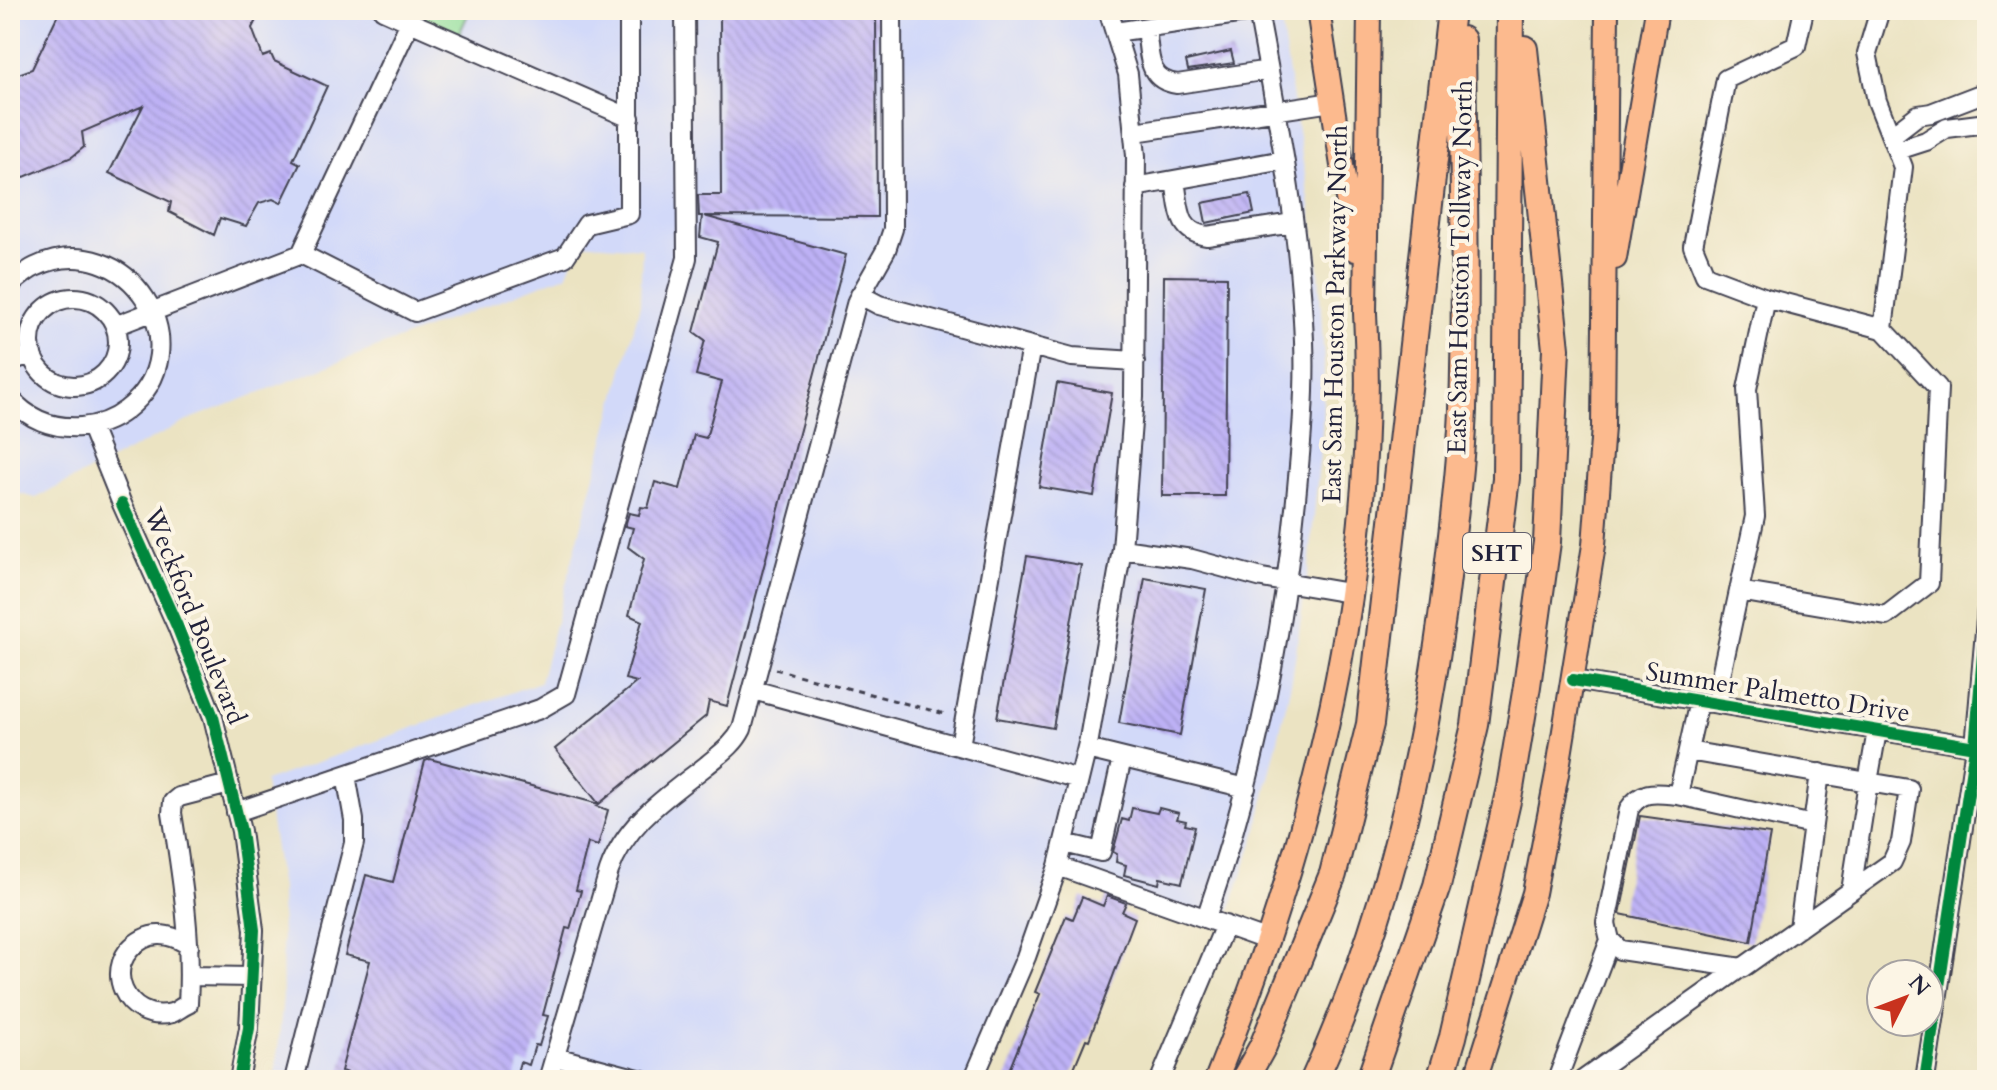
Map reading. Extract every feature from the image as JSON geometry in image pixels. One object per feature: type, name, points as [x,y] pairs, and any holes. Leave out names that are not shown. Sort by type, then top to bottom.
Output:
[{"type":"highway","points":[[1244,1080],[1263,1046],[1333,874],[1370,724],[1451,10]]},
{"type":"highway","name":"East Sam Houston Tollway North","points":[[1318,1072],[1373,931],[1398,845],[1420,754],[1439,649],[1463,413],[1462,10]]},
{"type":"highway","name":"East Sam Houston Tollway North","points":[[1370,1080],[1437,886],[1475,725],[1506,478],[1510,10]]},
{"type":"highway","points":[[1440,1080],[1453,1037],[1510,788],[1547,542],[1556,349],[1520,10]]},
{"type":"main road","points":[[1318,10],[1365,313]]},
{"type":"main road","name":"East Sam Houston Parkway North","points":[[1216,1080],[1269,941],[1306,815],[1333,689],[1349,593],[1362,481],[1366,412],[1369,10]]},
{"type":"main road","points":[[1475,1080],[1534,893],[1594,545],[1603,427],[1607,10]]},
{"type":"main road","points":[[1603,326],[1657,10]]},
{"type":"street","points":[[383,10],[630,118]]},
{"type":"street","points":[[301,254],[415,312],[565,257],[587,224],[629,214],[629,10]]},
{"type":"street","points":[[236,812],[540,709],[566,694],[687,258],[685,10]]},
{"type":"street","points":[[548,1080],[609,871],[619,847],[630,830],[732,744],[742,729],[860,295],[886,250],[893,229],[892,10]]},
{"type":"street","points":[[973,1080],[1028,951],[1058,866],[1087,749],[1122,549],[1135,361],[1135,132],[1130,83],[1108,10]]},
{"type":"street","points":[[1739,591],[1886,616],[1929,583],[1938,388],[1883,329],[1766,298],[1705,275],[1693,246],[1726,79],[1796,46],[1804,10]]},
{"type":"street","points":[[1880,10],[1867,53],[1877,101],[1903,167],[1883,329]]},
{"type":"street","points":[[1115,32],[1258,11],[1284,160],[1302,305],[1304,370],[1300,452],[1287,582],[1269,686],[1246,788],[1206,918]]},
{"type":"street","points":[[115,326],[301,254],[410,22]]},
{"type":"street","points":[[1146,28],[1153,71],[1166,83],[1269,70]]},
{"type":"street","points":[[1895,142],[1918,115],[1978,95],[1987,96]]},
{"type":"street","points":[[1135,132],[1332,102]]},
{"type":"street","points":[[1938,109],[1947,128]]},
{"type":"street","points":[[1895,142],[1926,141],[1947,128],[1987,123]]},
{"type":"street","points":[[1135,187],[1284,160]]},
{"type":"street","points":[[1175,181],[1183,223],[1196,235],[1293,223]]},
{"type":"street","points":[[10,285],[32,268],[59,258],[88,258],[114,267],[137,285],[153,312],[159,333],[158,359],[150,383],[135,403],[115,418],[91,427],[65,428],[40,421],[18,408],[10,398]]},
{"type":"street","points":[[860,295],[879,305],[1031,346],[1090,359],[1135,361]]},
{"type":"street","points":[[1678,795],[1688,751],[1721,675],[1755,516],[1747,389],[1766,298]]},
{"type":"street","points":[[63,299],[91,301],[103,308],[115,326],[118,349],[113,363],[104,375],[92,383],[77,386],[49,378],[38,367],[32,354],[30,340],[33,326],[50,305],[63,299]]},
{"type":"street","points":[[960,746],[1031,346]]},
{"type":"street","points":[[10,361],[32,354]]},
{"type":"street","name":"Weckford Boulevard","points":[[91,427],[213,717],[236,812],[254,930],[249,1028],[239,1080]]},
{"type":"street","points":[[1122,549],[1181,557],[1349,593]]},
{"type":"street","points":[[1925,1080],[1981,748],[1987,608]]},
{"type":"street","name":"Summer Palmetto Drive","points":[[1573,680],[1981,748]]},
{"type":"street","points":[[753,690],[1079,779]]},
{"type":"street","points":[[1851,891],[1877,731]]},
{"type":"street","points":[[1087,749],[1246,788]]},
{"type":"street","points":[[1583,1080],[1892,862],[1897,854],[1909,789],[1688,751]]},
{"type":"street","points":[[1064,843],[1101,852],[1122,758]]},
{"type":"street","points":[[1799,928],[1820,773]]},
{"type":"street","points":[[294,1080],[354,843],[354,820],[346,775]]},
{"type":"street","points":[[189,946],[180,939],[165,935],[148,936],[134,944],[123,956],[119,975],[124,992],[135,1007],[153,1013],[171,1013],[188,1004],[190,976],[189,946],[187,911],[173,802],[179,797],[229,784]]},
{"type":"street","points":[[1739,969],[1620,950],[1610,940],[1606,923],[1629,809],[1636,799],[1646,793],[1678,795],[1813,825]]},
{"type":"street","points":[[1058,866],[1269,941]]},
{"type":"street","points":[[1160,1080],[1225,925]]},
{"type":"street","points":[[1557,1080],[1610,940]]},
{"type":"street","points":[[190,976],[252,977]]},
{"type":"street","points":[[555,1057],[642,1080]]},
{"type":"path","points":[[760,665],[965,718]]},
{"type":"shaded area","points":[[10,10],[1279,10],[1318,258],[1324,363],[1322,430],[1310,558],[1292,679],[1256,834],[1225,925],[1058,866],[973,1080],[275,1080],[283,997],[281,888],[265,781],[540,682],[640,305],[642,248],[580,243],[566,275],[193,418],[36,498],[10,491]]},
{"type":"green space","points":[[396,10],[470,10],[457,39]]},
{"type":"building","points":[[60,10],[261,10],[252,28],[263,57],[271,54],[274,61],[327,86],[293,160],[300,164],[281,203],[273,199],[259,203],[246,226],[220,218],[214,235],[169,212],[171,202],[109,173],[143,106],[82,132],[84,147],[72,157],[10,183],[10,77],[32,69]]},
{"type":"building","points":[[720,10],[876,10],[877,217],[704,216],[846,255],[727,706],[709,701],[706,716],[599,804],[555,749],[637,682],[625,679],[642,621],[629,615],[644,559],[628,547],[633,528],[625,526],[629,513],[639,515],[641,507],[648,508],[655,482],[680,489],[694,435],[706,438],[722,382],[696,375],[705,340],[694,332],[718,242],[700,237],[702,216],[699,216],[698,195],[721,195]]},
{"type":"building","points":[[1231,51],[1234,63],[1188,70],[1186,61]]},
{"type":"building","points":[[1250,194],[1254,213],[1206,223],[1202,203]]},
{"type":"building","points":[[1164,276],[1227,277],[1225,496],[1162,496]]},
{"type":"building","points":[[1057,383],[1112,393],[1094,496],[1039,487]]},
{"type":"building","points":[[1027,556],[1081,565],[1053,728],[997,718]]},
{"type":"building","points":[[1145,578],[1206,589],[1180,735],[1119,723]]},
{"type":"building","points":[[430,759],[599,804],[597,806],[608,810],[598,846],[588,843],[576,890],[581,891],[570,929],[566,928],[543,1015],[548,1016],[539,1046],[535,1045],[529,1065],[520,1062],[515,1080],[373,1080],[341,1071],[370,961],[345,955],[366,875],[393,882],[425,761]]},
{"type":"building","points":[[1132,808],[1157,813],[1159,808],[1179,813],[1177,819],[1195,827],[1182,883],[1160,878],[1159,884],[1124,875],[1126,865],[1116,862],[1117,854],[1113,852],[1122,819],[1129,821]]},
{"type":"building","points":[[1640,816],[1770,834],[1751,942],[1620,914]]},
{"type":"building","points":[[1107,896],[1126,903],[1122,912],[1135,918],[1089,1040],[1086,1039],[1069,1080],[1005,1080],[1040,994],[1035,992],[1066,916],[1073,919],[1082,897],[1103,906]]},
{"type":"cycle path","points":[[122,504],[177,626],[213,717],[241,831],[254,930],[249,1028],[239,1080]]},
{"type":"cycle path","points":[[1925,1080],[1975,747],[1987,608]]},
{"type":"cycle path","points":[[1573,680],[1975,747]]}]
